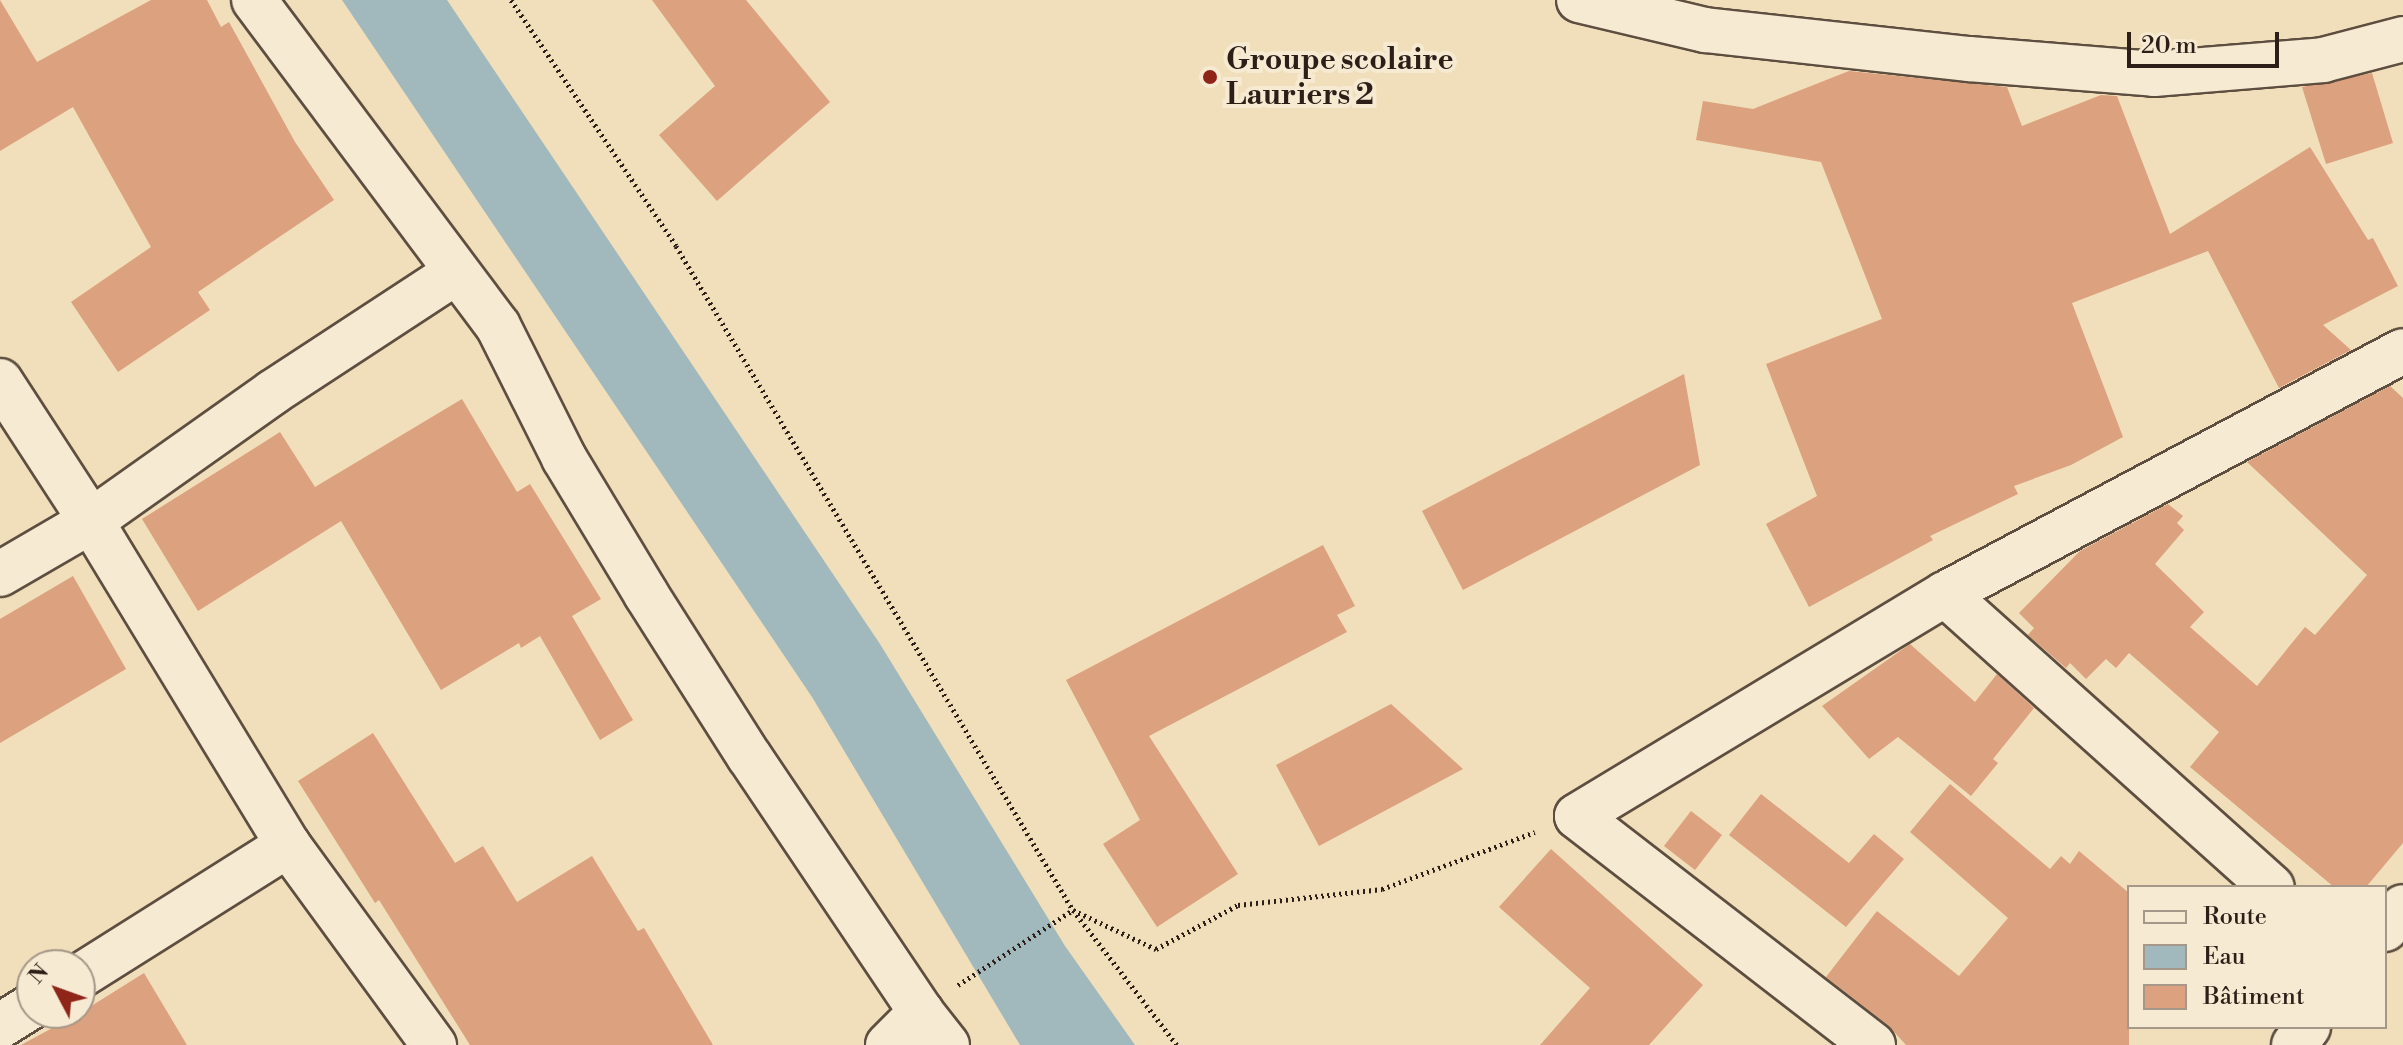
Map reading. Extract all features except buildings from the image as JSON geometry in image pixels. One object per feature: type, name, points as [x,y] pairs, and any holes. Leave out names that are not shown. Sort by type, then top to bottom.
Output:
[{"type":"street","points":[[254,0],[387,174],[455,273],[498,326],[564,458],[654,606],[934,1028],[888,1045]]},
{"type":"street","points":[[1579,0],[1705,30],[1969,59],[2154,74],[2323,60],[2403,39]]},
{"type":"street","points":[[0,574],[91,521],[273,392],[455,273]]},
{"type":"street","points":[[1873,1045],[1577,816],[1945,594],[2403,351]]},
{"type":"street","points":[[0,381],[91,521],[288,845],[434,1045]]},
{"type":"street","points":[[1945,594],[2270,885]]},
{"type":"street","points":[[96,966],[288,845]]},
{"type":"street","points":[[2387,927],[2403,907]]},
{"type":"street","points":[[2294,1045],[2306,1029]]},
{"type":"path","points":[[511,0],[676,246],[1073,910],[1177,1045]]},
{"type":"path","points":[[1073,910],[1156,949],[1238,905],[1382,889],[1577,816]]},
{"type":"path","points":[[968,978],[1073,910]]},
{"type":"water","points":[[342,0],[447,0],[880,644],[1065,946],[1135,1045],[1020,1045],[812,697]]},
{"type":"place","name":"Groupe scolaire Lauriers 2","points":[[1210,77]]}]
